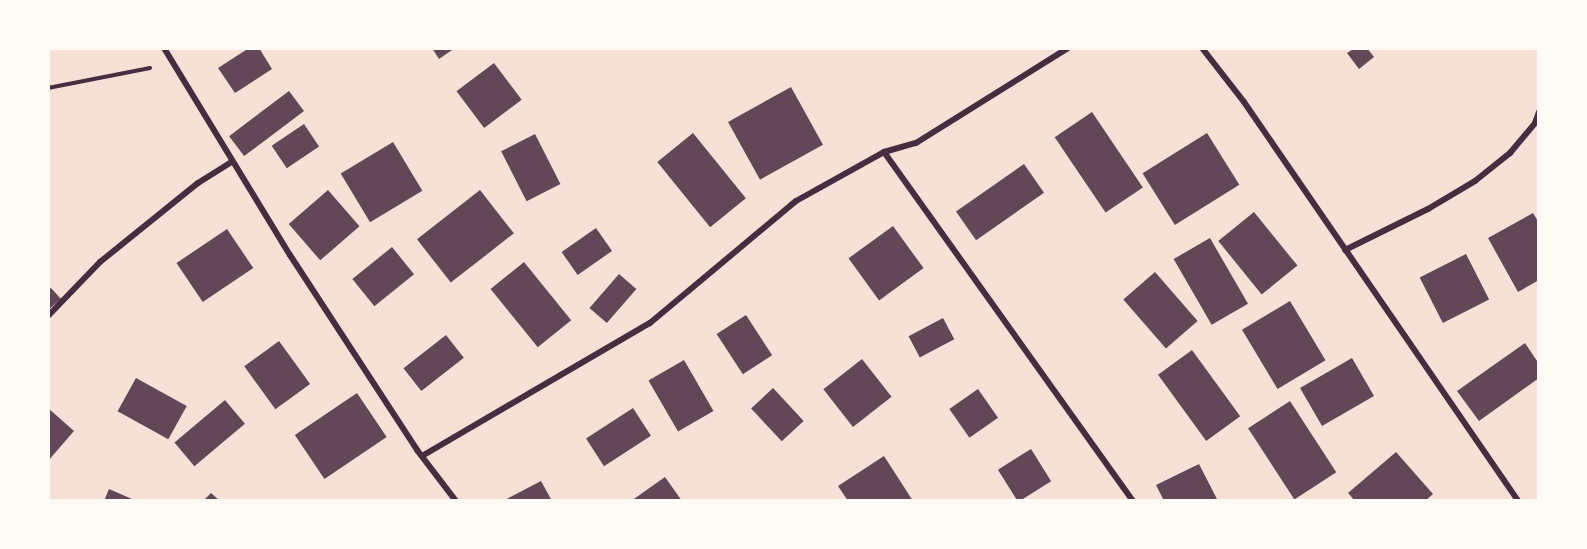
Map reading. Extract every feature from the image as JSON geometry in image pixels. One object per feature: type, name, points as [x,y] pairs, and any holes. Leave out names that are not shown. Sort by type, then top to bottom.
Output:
[{"type":"street","points":[[164,48],[232,162],[422,456],[456,501]]},
{"type":"street","points":[[422,456],[650,323],[796,201],[884,152],[916,142],[1068,48]]},
{"type":"street","points":[[1202,48],[1244,102],[1518,501]]},
{"type":"street","points":[[1345,250],[1428,209],[1475,181],[1510,153],[1535,123],[1539,111]]},
{"type":"street","points":[[884,152],[1133,501]]},
{"type":"street","points":[[48,316],[100,262],[198,183],[232,162]]},
{"type":"path","points":[[48,88],[173,63]]},
{"type":"building","points":[[249,48],[259,48],[272,69],[235,93],[218,68]]},
{"type":"building","points":[[432,48],[455,48],[439,59]]},
{"type":"building","points":[[1355,48],[1367,48],[1374,57],[1359,69],[1347,53]]},
{"type":"building","points":[[494,63],[522,100],[484,128],[456,91]]},
{"type":"building","points":[[791,87],[823,145],[760,180],[728,122]]},
{"type":"building","points":[[289,91],[304,111],[244,156],[229,136]]},
{"type":"building","points":[[1092,112],[1143,187],[1106,213],[1055,137]]},
{"type":"building","points":[[304,124],[319,146],[287,168],[272,146]]},
{"type":"building","points":[[693,133],[746,198],[710,227],[657,162]]},
{"type":"building","points":[[1207,133],[1239,185],[1175,225],[1143,173]]},
{"type":"building","points":[[535,134],[560,184],[527,201],[501,151]]},
{"type":"building","points":[[393,142],[422,191],[370,222],[341,173]]},
{"type":"building","points":[[1024,164],[1044,193],[976,240],[956,212]]},
{"type":"building","points":[[328,190],[359,226],[320,260],[289,224]]},
{"type":"building","points":[[480,190],[514,233],[451,283],[417,239]]},
{"type":"building","points":[[1254,212],[1297,266],[1262,295],[1218,241]]},
{"type":"building","points":[[1533,213],[1539,223],[1539,280],[1518,292],[1488,238]]},
{"type":"building","points":[[893,226],[924,268],[879,300],[849,258]]},
{"type":"building","points":[[596,228],[612,251],[578,275],[562,252]]},
{"type":"building","points":[[227,229],[253,268],[203,302],[176,263]]},
{"type":"building","points":[[1210,238],[1248,304],[1212,325],[1174,259]]},
{"type":"building","points":[[392,247],[414,274],[374,306],[352,279]]},
{"type":"building","points":[[1466,254],[1489,299],[1443,323],[1420,278]]},
{"type":"building","points":[[524,262],[571,320],[538,347],[491,289]]},
{"type":"building","points":[[1155,272],[1198,321],[1166,349],[1123,300]]},
{"type":"building","points":[[619,274],[636,289],[607,323],[589,308]]},
{"type":"building","points":[[51,288],[61,299],[48,310],[48,290]]},
{"type":"building","points":[[1290,301],[1326,360],[1278,389],[1242,330]]},
{"type":"building","points":[[746,315],[772,355],[743,374],[717,334]]},
{"type":"building","points":[[943,318],[954,339],[920,358],[909,336]]},
{"type":"building","points":[[446,335],[464,358],[421,391],[403,368]]},
{"type":"building","points":[[279,341],[310,384],[275,409],[244,366]]},
{"type":"building","points":[[1525,343],[1539,364],[1539,378],[1479,421],[1457,391]]},
{"type":"building","points":[[1192,350],[1240,416],[1206,441],[1158,375]]},
{"type":"building","points":[[1352,358],[1374,396],[1322,426],[1300,388]]},
{"type":"building","points":[[862,359],[892,397],[853,427],[823,389]]},
{"type":"building","points":[[684,360],[714,411],[678,432],[648,380]]},
{"type":"building","points":[[136,378],[187,406],[168,439],[118,411]]},
{"type":"building","points":[[773,388],[804,421],[782,441],[751,408]]},
{"type":"building","points":[[978,389],[998,418],[969,438],[949,409]]},
{"type":"building","points":[[357,393],[387,437],[324,479],[295,435]]},
{"type":"building","points":[[225,400],[245,424],[194,466],[174,442]]},
{"type":"building","points":[[1290,401],[1336,472],[1294,500],[1248,428]]},
{"type":"building","points":[[48,408],[74,431],[48,461]]},
{"type":"building","points":[[633,408],[651,436],[604,466],[586,438]]},
{"type":"building","points":[[1031,449],[1051,481],[1018,501],[998,470]]},
{"type":"building","points":[[1396,452],[1433,494],[1425,501],[1355,501],[1348,493]]},
{"type":"building","points":[[884,456],[913,501],[848,501],[838,486]]},
{"type":"building","points":[[1199,464],[1218,501],[1164,501],[1156,485]]},
{"type":"building","points":[[665,477],[682,501],[631,501]]},
{"type":"building","points":[[541,481],[552,501],[503,501]]},
{"type":"building","points":[[109,489],[132,499],[131,501],[104,501]]},
{"type":"building","points":[[211,493],[220,501],[203,501]]}]
